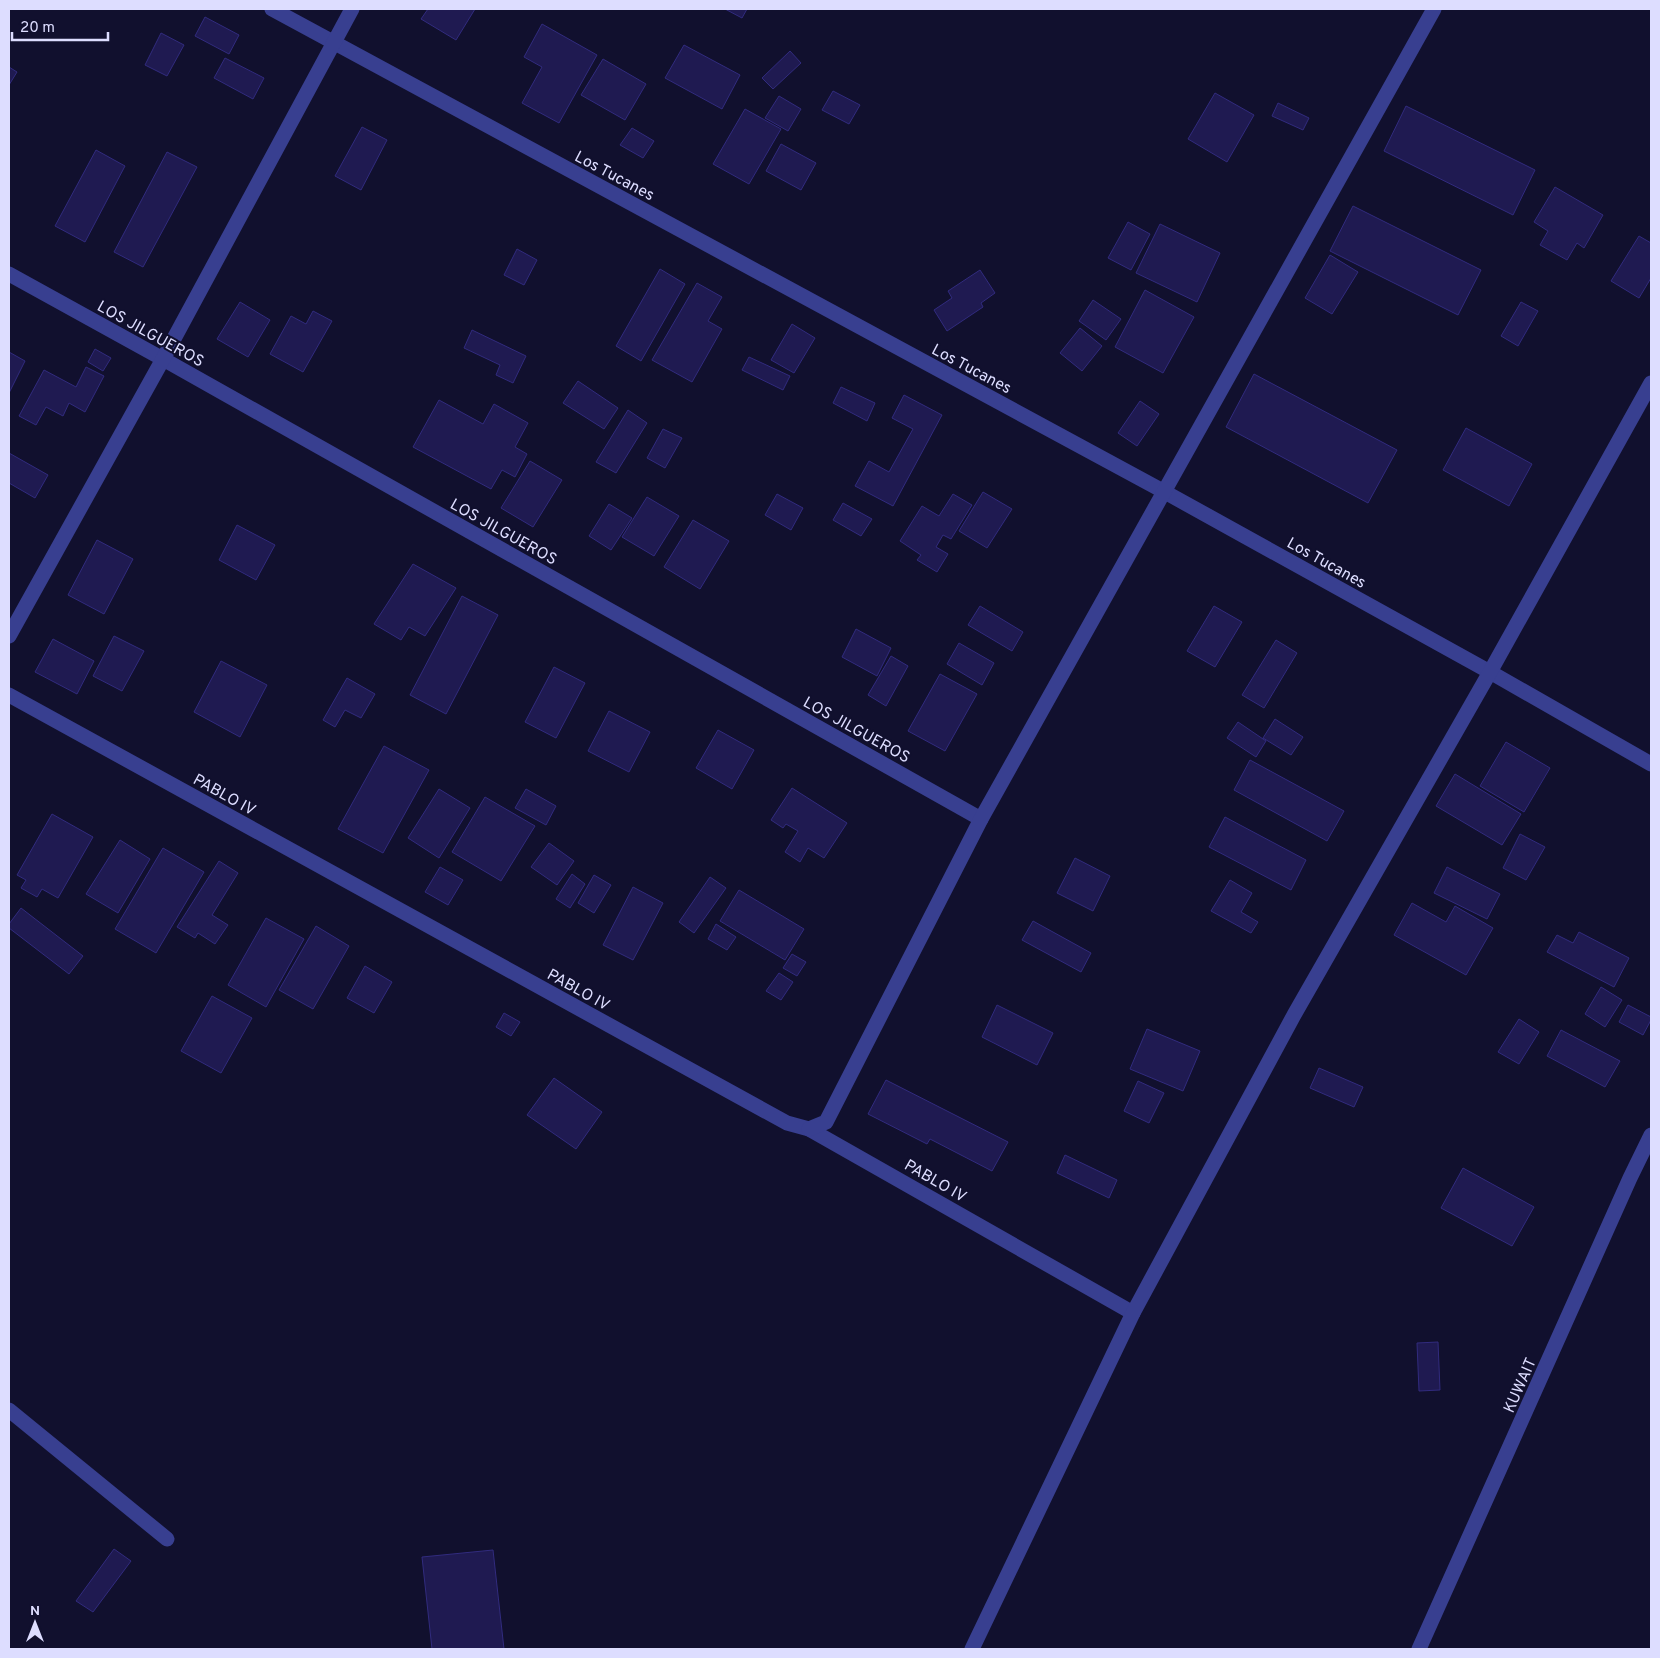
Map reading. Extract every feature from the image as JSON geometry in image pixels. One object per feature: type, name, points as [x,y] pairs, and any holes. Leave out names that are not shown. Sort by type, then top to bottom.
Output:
[{"type":"street","name":"Los Tucanes","points":[[272,9],[1163,491],[1490,672],[1651,764]]},
{"type":"street","points":[[9,636],[163,359],[352,9]]},
{"type":"street","points":[[809,1128],[826,1122],[981,819],[1434,9]]},
{"type":"street","name":"LOS JILGUEROS","points":[[9,274],[981,819]]},
{"type":"street","points":[[972,1649],[1133,1313],[1294,1014],[1490,672],[1651,383]]},
{"type":"street","name":"PABLO IV","points":[[9,695],[787,1123],[809,1128],[1133,1313]]},
{"type":"street","name":"KUWAIT","points":[[1419,1649],[1651,1135]]},
{"type":"street","points":[[9,1410],[167,1539]]},
{"type":"building","points":[[428,9],[475,9],[456,40],[421,19]]},
{"type":"building","points":[[725,9],[747,9],[742,18]]},
{"type":"building","points":[[205,17],[239,35],[229,54],[195,36]]},
{"type":"building","points":[[542,24],[597,55],[559,123],[522,103],[542,67],[524,57]]},
{"type":"building","points":[[161,33],[184,45],[167,76],[145,65]]},
{"type":"building","points":[[684,45],[740,75],[722,109],[665,78]]},
{"type":"building","points":[[790,51],[801,63],[773,89],[762,78]]},
{"type":"building","points":[[225,58],[264,78],[253,99],[214,78]]},
{"type":"building","points":[[603,59],[646,84],[625,120],[581,95]]},
{"type":"building","points":[[9,67],[17,72],[9,85]]},
{"type":"building","points":[[833,91],[860,105],[849,124],[822,110]]},
{"type":"building","points":[[1215,93],[1254,115],[1227,162],[1188,139]]},
{"type":"building","points":[[779,96],[801,109],[788,131],[765,118]]},
{"type":"building","points":[[1278,103],[1309,118],[1303,130],[1272,116]]},
{"type":"building","points":[[1406,106],[1535,170],[1513,215],[1384,151]]},
{"type":"building","points":[[745,109],[781,129],[749,184],[713,164]]},
{"type":"building","points":[[362,127],[387,140],[361,190],[335,176]]},
{"type":"building","points":[[632,128],[654,141],[643,158],[620,145]]},
{"type":"building","points":[[781,144],[816,163],[801,190],[766,171]]},
{"type":"building","points":[[96,150],[125,166],[85,242],[55,226]]},
{"type":"building","points":[[167,152],[197,167],[143,267],[114,252]]},
{"type":"building","points":[[1555,187],[1603,215],[1584,248],[1577,243],[1567,260],[1540,245],[1548,231],[1534,222]]},
{"type":"building","points":[[1353,206],[1481,270],[1458,315],[1330,251]]},
{"type":"building","points":[[1128,222],[1150,234],[1131,270],[1108,258]]},
{"type":"building","points":[[1160,224],[1220,253],[1197,302],[1136,273]]},
{"type":"building","points":[[1639,236],[1651,243],[1651,278],[1639,298],[1611,281]]},
{"type":"building","points":[[517,249],[537,260],[524,285],[504,275]]},
{"type":"building","points":[[1330,255],[1358,272],[1332,314],[1305,298]]},
{"type":"building","points":[[660,269],[685,284],[641,361],[616,346]]},
{"type":"building","points":[[980,270],[995,293],[981,303],[983,307],[947,331],[934,310],[952,298],[948,291]]},
{"type":"building","points":[[697,283],[722,297],[708,321],[722,329],[692,382],[652,360]]},
{"type":"building","points":[[1145,290],[1194,317],[1163,373],[1115,347]]},
{"type":"building","points":[[1093,300],[1121,319],[1106,340],[1079,321]]},
{"type":"building","points":[[240,302],[270,320],[248,357],[217,339]]},
{"type":"building","points":[[1521,302],[1538,311],[1518,346],[1501,336]]},
{"type":"building","points":[[313,311],[332,321],[303,372],[270,354],[291,316],[306,324]]},
{"type":"building","points":[[792,324],[815,338],[794,373],[771,360]]},
{"type":"building","points":[[1080,328],[1102,346],[1082,371],[1060,353]]},
{"type":"building","points":[[472,330],[526,356],[513,383],[496,375],[500,365],[464,348]]},
{"type":"building","points":[[95,349],[111,358],[103,371],[88,362]]},
{"type":"building","points":[[9,352],[25,361],[9,393]]},
{"type":"building","points":[[749,357],[790,376],[783,390],[742,370]]},
{"type":"building","points":[[86,367],[104,376],[85,412],[69,403],[63,416],[46,407],[36,425],[19,416],[44,370],[76,387]]},
{"type":"building","points":[[1254,374],[1397,450],[1368,503],[1226,427]]},
{"type":"building","points":[[578,381],[618,408],[604,429],[563,403]]},
{"type":"building","points":[[841,387],[875,403],[867,421],[833,403]]},
{"type":"building","points":[[904,395],[942,415],[893,506],[855,486],[869,461],[889,472],[913,429],[892,418]]},
{"type":"building","points":[[439,400],[483,424],[494,404],[528,423],[515,447],[527,454],[515,477],[502,470],[491,489],[413,447]]},
{"type":"building","points":[[1140,401],[1159,414],[1137,446],[1118,433]]},
{"type":"building","points":[[628,410],[647,423],[616,473],[596,462]]},
{"type":"building","points":[[1466,428],[1532,464],[1509,506],[1443,470]]},
{"type":"building","points":[[663,429],[682,438],[665,468],[647,458]]},
{"type":"building","points":[[9,453],[48,475],[35,498],[9,483]]},
{"type":"building","points":[[530,461],[562,480],[533,527],[501,508]]},
{"type":"building","points":[[983,492],[1012,509],[987,548],[959,531]]},
{"type":"building","points":[[777,494],[803,508],[791,530],[765,515]]},
{"type":"building","points":[[953,494],[972,505],[951,539],[943,535],[936,547],[948,554],[937,572],[917,560],[921,555],[900,541],[922,506],[939,516]]},
{"type":"building","points":[[647,497],[679,516],[654,556],[622,537]]},
{"type":"building","points":[[843,503],[872,519],[861,536],[833,520]]},
{"type":"building","points":[[609,504],[632,518],[611,550],[589,536]]},
{"type":"building","points":[[693,520],[729,541],[700,589],[664,567]]},
{"type":"building","points":[[237,525],[275,545],[256,580],[219,560]]},
{"type":"building","points":[[97,540],[133,559],[104,614],[68,595]]},
{"type":"building","points":[[413,564],[456,588],[425,636],[409,627],[401,640],[374,624]]},
{"type":"building","points":[[462,596],[498,615],[446,714],[410,695]]},
{"type":"building","points":[[980,606],[1023,632],[1012,651],[968,625]]},
{"type":"building","points":[[1214,606],[1242,622],[1215,667],[1187,651]]},
{"type":"building","points":[[856,629],[891,648],[877,676],[842,657]]},
{"type":"building","points":[[114,636],[144,651],[122,691],[93,676]]},
{"type":"building","points":[[53,639],[94,661],[77,694],[35,672]]},
{"type":"building","points":[[1276,640],[1297,653],[1264,708],[1242,695]]},
{"type":"building","points":[[959,643],[994,663],[982,685],[947,664]]},
{"type":"building","points":[[891,656],[908,666],[886,706],[868,695]]},
{"type":"building","points":[[221,661],[267,685],[240,737],[194,712]]},
{"type":"building","points":[[554,667],[585,683],[556,738],[525,722]]},
{"type":"building","points":[[940,674],[977,694],[945,751],[908,731]]},
{"type":"building","points":[[347,678],[375,694],[361,718],[345,710],[335,727],[323,720]]},
{"type":"building","points":[[609,711],[650,732],[629,772],[588,751]]},
{"type":"building","points":[[1275,719],[1303,737],[1291,755],[1263,738]]},
{"type":"building","points":[[1238,722],[1266,741],[1256,757],[1227,738]]},
{"type":"building","points":[[718,730],[754,750],[732,789],[696,768]]},
{"type":"building","points":[[1506,742],[1550,768],[1524,812],[1480,786]]},
{"type":"building","points":[[384,746],[429,770],[383,853],[338,829]]},
{"type":"building","points":[[1250,760],[1344,811],[1327,841],[1234,790]]},
{"type":"building","points":[[1455,774],[1521,814],[1502,845],[1436,806]]},
{"type":"building","points":[[792,788],[847,823],[824,858],[808,848],[800,862],[785,852],[798,831],[786,824],[783,828],[771,820]]},
{"type":"building","points":[[439,789],[470,808],[439,858],[408,838]]},
{"type":"building","points":[[526,789],[556,806],[546,825],[515,808]]},
{"type":"building","points":[[485,797],[535,826],[501,881],[452,852]]},
{"type":"building","points":[[52,814],[93,837],[58,898],[42,889],[37,897],[21,888],[26,880],[17,875]]},
{"type":"building","points":[[1225,817],[1306,860],[1291,890],[1209,847]]},
{"type":"building","points":[[1520,834],[1545,847],[1526,880],[1503,868]]},
{"type":"building","points":[[120,840],[150,859],[118,913],[86,894]]},
{"type":"building","points":[[549,843],[574,861],[557,885],[531,867]]},
{"type":"building","points":[[163,848],[204,872],[156,953],[115,929]]},
{"type":"building","points":[[1075,858],[1110,876],[1093,911],[1057,893]]},
{"type":"building","points":[[219,861],[238,873],[212,915],[228,925],[215,944],[198,933],[195,938],[177,927]]},
{"type":"building","points":[[440,867],[463,880],[448,905],[425,892]]},
{"type":"building","points":[[1447,867],[1500,894],[1487,919],[1434,893]]},
{"type":"building","points":[[572,874],[585,884],[570,908],[556,899]]},
{"type":"building","points":[[594,875],[611,885],[594,913],[578,903]]},
{"type":"building","points":[[710,877],[726,888],[694,933],[679,922]]},
{"type":"building","points":[[1230,880],[1252,893],[1241,912],[1258,922],[1251,933],[1211,911]]},
{"type":"building","points":[[633,887],[663,903],[633,960],[603,945]]},
{"type":"building","points":[[739,890],[804,929],[785,960],[720,921]]},
{"type":"building","points":[[1412,903],[1446,922],[1455,906],[1493,928],[1466,975],[1394,935]]},
{"type":"building","points":[[21,908],[83,956],[69,974],[9,928],[9,924]]},
{"type":"building","points":[[266,918],[304,939],[266,1007],[228,985]]},
{"type":"building","points":[[1033,921],[1091,953],[1081,972],[1022,940]]},
{"type":"building","points":[[716,924],[736,937],[727,950],[708,939]]},
{"type":"building","points":[[316,926],[349,946],[313,1009],[279,990]]},
{"type":"building","points":[[1579,932],[1629,958],[1614,987],[1547,952],[1557,935],[1573,943]]},
{"type":"building","points":[[792,954],[806,962],[797,976],[783,968]]},
{"type":"building","points":[[365,966],[392,982],[374,1013],[347,998]]},
{"type":"building","points":[[779,973],[793,982],[781,1000],[766,991]]},
{"type":"building","points":[[1601,987],[1622,1000],[1605,1027],[1585,1014]]},
{"type":"building","points":[[212,996],[252,1018],[221,1073],[181,1051]]},
{"type":"building","points":[[997,1005],[1053,1033],[1037,1065],[982,1037]]},
{"type":"building","points":[[1628,1005],[1651,1017],[1643,1035],[1619,1022]]},
{"type":"building","points":[[504,1013],[520,1022],[511,1036],[496,1027]]},
{"type":"building","points":[[1519,1019],[1539,1032],[1519,1064],[1498,1052]]},
{"type":"building","points":[[1147,1029],[1200,1051],[1183,1091],[1130,1069]]},
{"type":"building","points":[[1561,1030],[1620,1061],[1605,1087],[1547,1056]]},
{"type":"building","points":[[1319,1068],[1363,1087],[1354,1107],[1310,1088]]},
{"type":"building","points":[[554,1078],[602,1112],[576,1149],[527,1115]]},
{"type":"building","points":[[886,1080],[1008,1142],[992,1171],[930,1139],[927,1144],[868,1114]]},
{"type":"building","points":[[1138,1081],[1164,1093],[1149,1123],[1124,1111]]},
{"type":"building","points":[[1065,1155],[1117,1180],[1109,1198],[1057,1173]]},
{"type":"building","points":[[1463,1168],[1534,1207],[1512,1246],[1441,1208]]},
{"type":"building","points":[[1438,1342],[1440,1390],[1419,1391],[1417,1343]]},
{"type":"building","points":[[114,1549],[131,1561],[93,1612],[76,1601]]},
{"type":"building","points":[[493,1550],[504,1649],[432,1649],[422,1557]]}]
